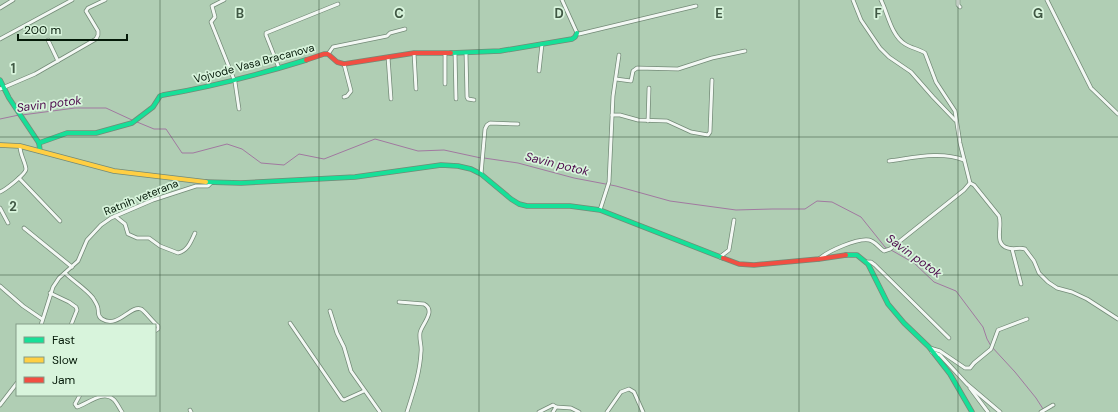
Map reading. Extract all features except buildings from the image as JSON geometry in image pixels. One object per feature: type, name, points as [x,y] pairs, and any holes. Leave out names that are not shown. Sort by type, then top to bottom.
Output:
[{"type":"street","points":[[0,8],[13,0]]},
{"type":"street","points":[[0,39],[72,0]]},
{"type":"street","points":[[2,88],[30,76],[98,37],[98,31],[86,11],[88,8],[104,0]]},
{"type":"street","points":[[224,0],[212,6],[215,17],[211,22],[234,79],[238,109]]},
{"type":"street","points":[[562,0],[577,33]]},
{"type":"street","points":[[853,0],[861,20],[880,48],[889,57],[911,72],[956,120]]},
{"type":"street","points":[[880,0],[885,8],[893,31],[898,38],[909,46],[925,53],[936,82],[955,111],[970,183],[974,185],[999,216],[1001,221],[999,240],[1006,248],[1025,249],[1034,261],[1039,273],[1052,285],[1083,297],[1118,318]]},
{"type":"street","points":[[958,0],[958,5],[960,7]]},
{"type":"street","points":[[1047,0],[1091,88],[1118,114]]},
{"type":"street","points":[[279,68],[266,33],[338,4]]},
{"type":"street","points":[[577,33],[583,33],[696,6]]},
{"type":"street","points":[[328,54],[333,47],[387,36],[390,33],[405,29]]},
{"type":"street","points":[[344,97],[351,91],[344,64],[414,53],[466,53],[500,51],[574,38],[577,33]]},
{"type":"street","points":[[48,40],[58,60]]},
{"type":"street","points":[[539,71],[542,44]]},
{"type":"street","points":[[616,79],[630,82],[632,80],[633,71],[637,68],[678,69],[712,58],[745,51]]},
{"type":"street","points":[[414,53],[416,89]]},
{"type":"street","points":[[445,53],[445,84]]},
{"type":"street","points":[[455,53],[456,99]]},
{"type":"street","points":[[466,53],[467,96],[468,99],[474,100]]},
{"type":"street","name":"Vojvode Vasa Bracanova","points":[[39,143],[67,134],[96,133],[134,122],[153,107],[161,95],[279,68],[324,54],[328,54],[337,62],[344,64]]},
{"type":"street","points":[[600,210],[609,182],[613,96],[619,55]]},
{"type":"street","points":[[388,57],[391,99]]},
{"type":"street","points":[[0,80],[2,88],[39,143],[40,151]]},
{"type":"street","points":[[612,115],[620,115],[627,118],[648,121],[667,121],[695,134],[709,134],[711,124],[712,80]]},
{"type":"street","points":[[648,121],[649,88]]},
{"type":"street","points":[[481,174],[485,129],[487,125],[490,123],[518,124]]},
{"type":"street","points":[[0,145],[20,146],[114,171],[211,183],[241,183],[355,177],[448,165],[467,168],[481,174],[519,204],[528,206],[570,206],[600,210],[670,236],[735,263],[746,265],[819,259],[854,254],[867,262],[871,262],[948,338]]},
{"type":"street","points":[[0,192],[6,189],[26,171],[20,146]]},
{"type":"street","points":[[889,162],[948,155],[964,160]]},
{"type":"street","points":[[18,178],[60,220]]},
{"type":"street","name":"Ratnih veterana","points":[[41,324],[50,294],[55,283],[78,261],[84,245],[91,234],[106,221],[153,200],[196,186],[208,186],[211,183]]},
{"type":"street","points":[[819,259],[844,245],[864,240],[872,241],[882,250],[889,250],[970,183]]},
{"type":"street","points":[[0,208],[8,223]]},
{"type":"street","points":[[115,216],[125,224],[128,234],[137,238],[149,238],[160,246],[178,253],[186,249],[195,233]]},
{"type":"street","points":[[720,257],[729,250],[734,220]]},
{"type":"street","points":[[24,228],[72,267]]},
{"type":"street","points":[[1012,249],[1021,284]]},
{"type":"street","points":[[867,262],[888,304],[904,323],[929,347],[950,374],[972,412]]},
{"type":"street","points":[[65,273],[92,297],[98,308],[101,319],[114,321],[139,308],[145,311],[149,318],[156,324]]},
{"type":"street","points":[[0,286],[23,306],[42,319]]},
{"type":"street","points":[[50,294],[69,302],[76,307],[77,310],[71,324]]},
{"type":"street","points":[[399,302],[424,304],[428,306],[429,313],[420,333],[422,351],[420,367],[413,397],[407,412]]},
{"type":"street","points":[[330,311],[337,333],[344,347],[351,371],[380,412]]},
{"type":"street","points":[[929,347],[940,351],[968,369],[991,347],[998,330],[1027,320]]},
{"type":"street","points":[[290,323],[342,399],[344,400],[364,391]]},
{"type":"street","points":[[932,352],[945,359],[967,384],[988,412]]},
{"type":"street","points":[[0,405],[16,384]]},
{"type":"street","points":[[967,384],[1000,412]]},
{"type":"street","points":[[607,412],[621,392],[629,389],[634,392],[643,412]]},
{"type":"street","points":[[79,396],[75,404],[77,407],[101,396],[106,396],[112,398],[122,412]]},
{"type":"street","points":[[539,412],[552,405],[555,405],[556,408],[571,408],[579,412]]},
{"type":"street","points":[[1043,411],[1053,405]]},
{"type":"street","points":[[553,412],[556,408]]},
{"type":"waterway","name":"Savin potok","points":[[22,115],[75,108],[106,108],[132,120]]},
{"type":"waterway","name":"Savin potok","points":[[0,119],[19,115]]},
{"type":"waterway","name":"Savin potok","points":[[137,122],[154,129],[166,129],[182,153],[193,153],[227,144],[242,149],[261,163],[284,165],[299,154],[324,159],[375,139],[418,151],[444,150],[481,158]]},
{"type":"waterway","name":"Savin potok","points":[[484,158],[518,163],[574,178],[616,186],[670,201],[736,210],[805,209],[817,201],[832,202],[861,217],[888,249]]},
{"type":"waterway","name":"Savin potok","points":[[891,250],[914,263],[934,282],[956,291],[983,327],[991,346],[1015,372],[1045,412]]},
{"type":"traffic: fast","points":[[451,53],[500,51],[572,39],[577,33]]},
{"type":"traffic: fast","points":[[39,143],[67,133],[96,133],[132,123],[153,107],[160,96],[163,95],[235,80],[306,60]]},
{"type":"traffic: fast","points":[[0,80],[9,98],[39,143],[40,151]]},
{"type":"traffic: fast","points":[[206,182],[241,183],[355,177],[441,165],[458,166],[471,169],[481,174],[519,204],[527,206],[570,206],[600,210],[723,258]]},
{"type":"traffic: fast","points":[[846,255],[857,255],[868,264],[888,304],[904,323],[929,347],[950,374],[972,412]]},
{"type":"traffic: slow","points":[[0,145],[20,146],[114,171],[206,182]]},
{"type":"traffic: jam","points":[[306,60],[328,54],[337,62],[344,64],[414,53],[451,53]]},
{"type":"traffic: jam","points":[[723,258],[739,264],[754,265],[846,255]]}]
